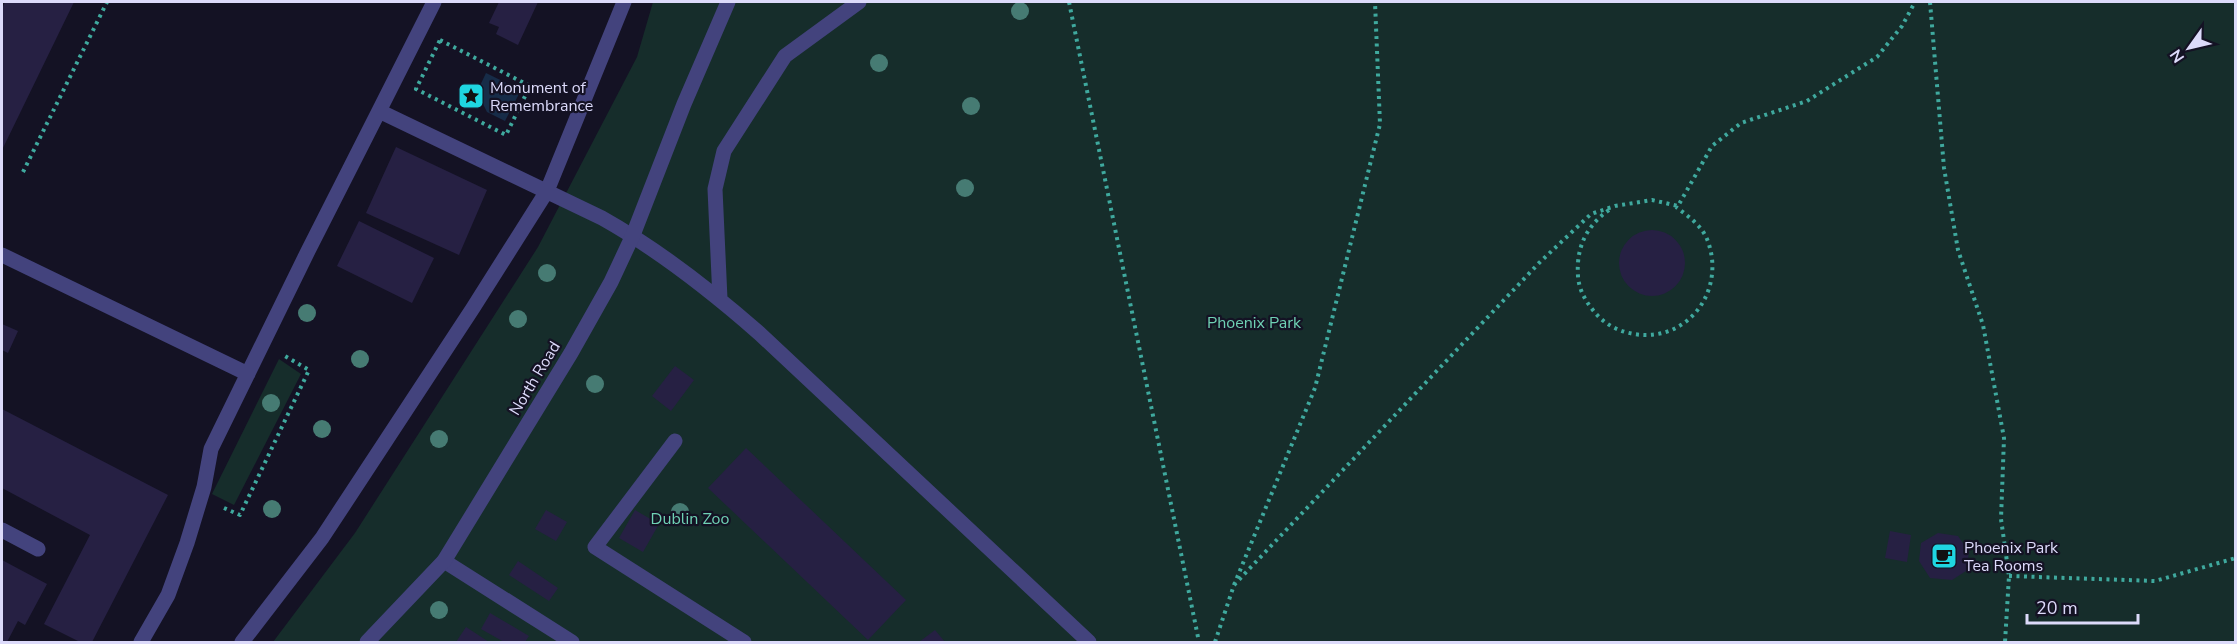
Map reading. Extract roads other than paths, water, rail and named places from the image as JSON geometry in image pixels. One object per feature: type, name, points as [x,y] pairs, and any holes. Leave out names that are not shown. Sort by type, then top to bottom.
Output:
[{"type":"street","points":[[141,642],[168,595],[201,499],[212,449],[434,2]]},
{"type":"street","points":[[242,642],[322,538],[547,191],[624,2]]},
{"type":"street","name":"North Road","points":[[368,642],[444,561],[571,353],[611,282],[633,236],[684,104],[728,2]]},
{"type":"street","points":[[720,299],[715,189],[724,151],[785,56],[859,2]]},
{"type":"street","points":[[379,111],[547,191],[633,236],[720,299],[1089,642]]},
{"type":"street","points":[[2,255],[248,374]]},
{"type":"street","points":[[675,441],[595,547],[744,642]]},
{"type":"street","points":[[2,530],[38,549]]},
{"type":"street","points":[[444,561],[572,642]]},
{"type":"water","points":[[486,73],[521,90],[505,121],[487,112],[477,92]]},
{"type":"place","name":"Monument of Remembrance","points":[[471,96]]},
{"type":"place","name":"Phoenix Park Tea Rooms","points":[[1944,556]]},
{"type":"park label","name":"Phoenix Park","points":[[1254,322]]},
{"type":"park label","name":"Dublin Zoo","points":[[690,518]]}]
